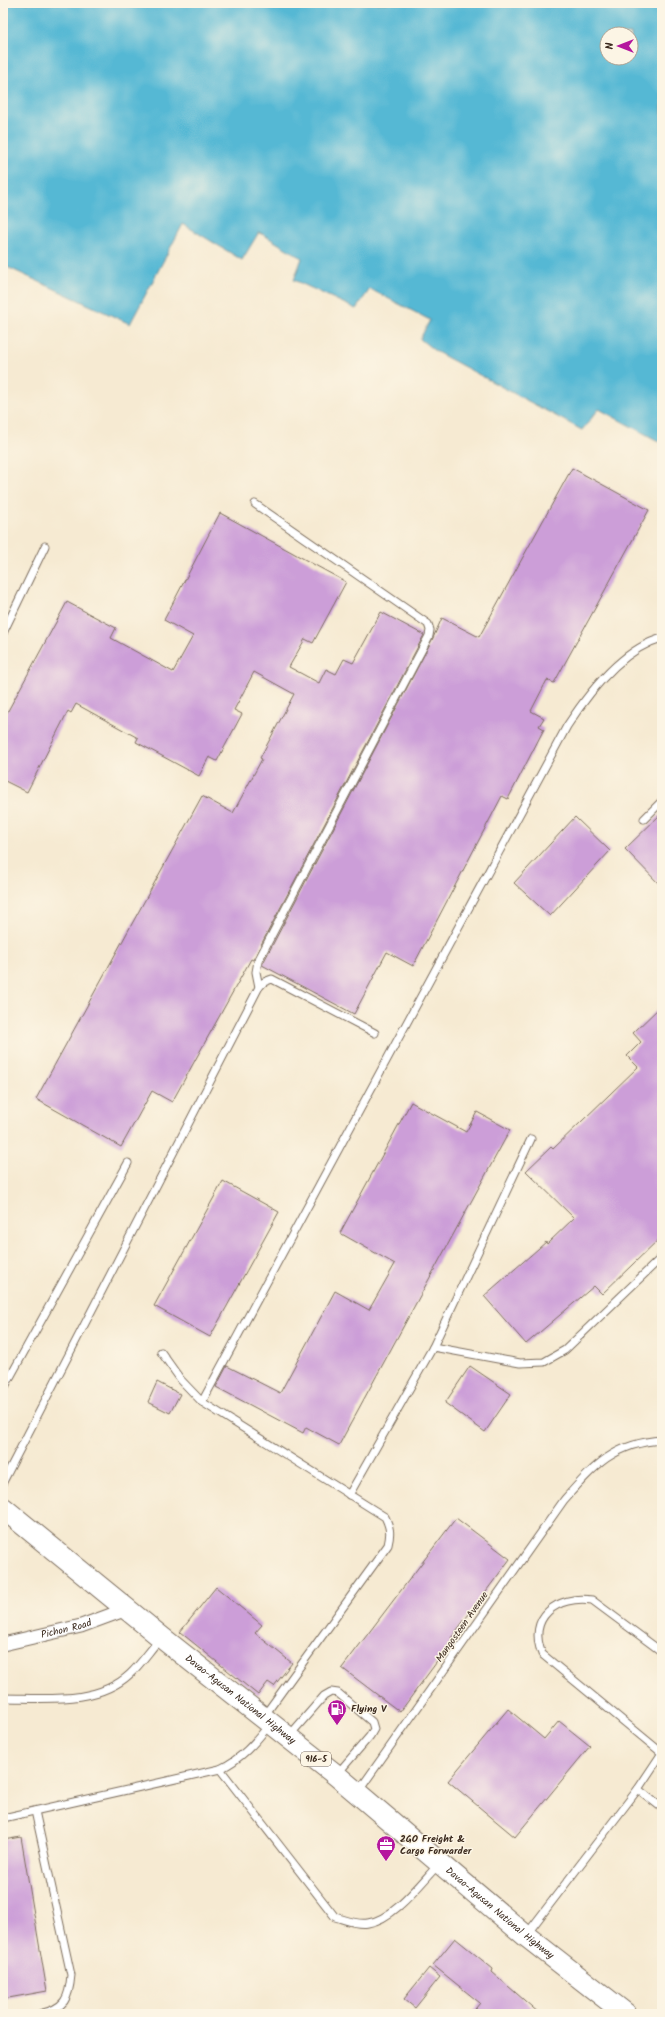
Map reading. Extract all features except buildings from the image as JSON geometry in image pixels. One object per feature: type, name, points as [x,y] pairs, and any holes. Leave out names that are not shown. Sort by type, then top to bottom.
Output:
[{"type":"main road","name":"Davao-Agusan National Highway","points":[[3,1508],[161,1637],[336,1775],[526,1936],[626,2014]]},
{"type":"street","name":"Pichon Road","points":[[3,1644],[81,1626],[127,1609]]},
{"type":"lane","points":[[255,504],[428,624],[430,630],[429,636],[258,961],[256,972],[259,987]]},
{"type":"lane","points":[[3,633],[45,546]]},
{"type":"lane","points":[[202,1402],[567,726],[581,704],[600,681],[626,658],[650,641],[662,638]]},
{"type":"lane","points":[[644,819],[662,802]]},
{"type":"lane","points":[[3,1482],[259,987],[264,982],[272,979],[375,1033]]},
{"type":"lane","points":[[349,1495],[433,1347],[532,1139]]},
{"type":"lane","points":[[3,1390],[128,1163]]},
{"type":"lane","points":[[433,1347],[520,1363],[544,1362],[565,1350],[662,1257]]},
{"type":"lane","points":[[3,1818],[220,1770],[235,1762],[254,1744],[267,1721],[388,1545],[391,1534],[390,1527],[385,1516],[349,1495],[202,1402],[180,1380],[160,1352]]},
{"type":"lane","name":"Mangosteen Avenue","points":[[357,1793],[564,1500],[586,1475],[604,1458],[617,1450],[646,1441],[662,1440]]},
{"type":"lane","points":[[526,1936],[638,1789],[662,1753],[542,1654],[537,1643],[537,1628],[543,1617],[554,1606],[566,1600],[580,1598],[592,1600],[662,1652]]},
{"type":"lane","points":[[3,1698],[56,1699],[95,1694],[117,1684],[130,1674],[161,1637]]},
{"type":"lane","points":[[288,1737],[324,1696],[331,1692],[338,1693],[372,1722],[374,1729],[370,1736],[336,1775]]},
{"type":"lane","points":[[220,1770],[335,1917],[352,1923],[367,1924],[384,1919],[440,1863]]},
{"type":"lane","points":[[638,1789],[662,1808]]},
{"type":"lane","points":[[35,1811],[71,1976],[70,1991],[66,2001],[57,2009],[40,2014]]},
{"type":"water","points":[[3,3],[662,3],[662,443],[599,409],[582,430],[435,351],[420,339],[430,320],[370,289],[356,309],[294,280],[302,258],[259,232],[242,260],[183,224],[130,324],[3,265]]},
{"type":"place","name":"Flying V","points":[[337,1726]]},
{"type":"place","name":"2GO Freight & Cargo Forwarder","points":[[386,1862]]}]
